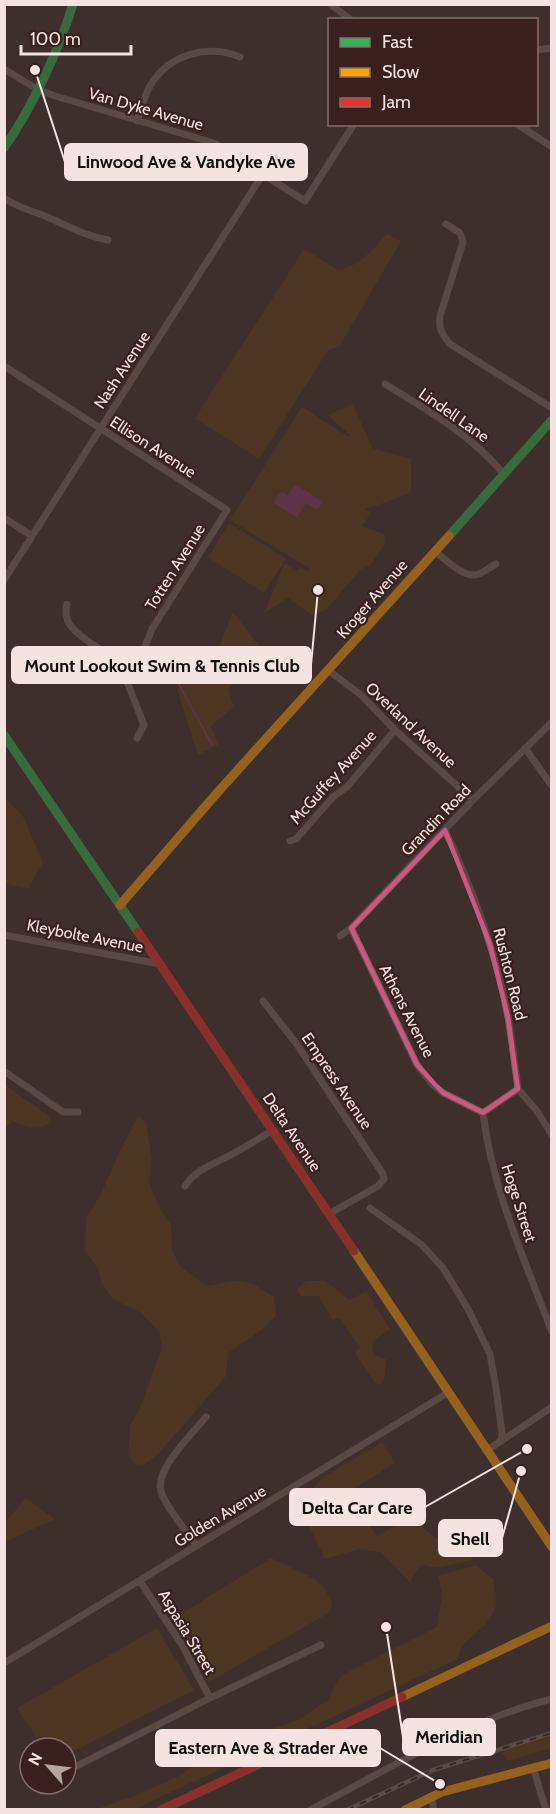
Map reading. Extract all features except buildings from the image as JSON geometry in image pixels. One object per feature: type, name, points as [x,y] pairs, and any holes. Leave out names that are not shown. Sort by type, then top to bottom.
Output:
[{"type":"main road","points":[[4,148],[63,37],[73,4]]},
{"type":"main road","name":"Kroger Avenue","points":[[120,905],[217,793],[329,671],[552,420]]},
{"type":"main road","name":"Delta Avenue","points":[[4,735],[273,1130],[552,1547]]},
{"type":"main road","points":[[161,1809],[552,1626]]},
{"type":"main road","points":[[405,1809],[431,1796],[552,1763]]},
{"type":"street","points":[[330,4],[348,18]]},
{"type":"street","points":[[137,121],[150,85],[174,61],[203,51],[224,52],[240,57]]},
{"type":"street","name":"Van Dyke Avenue","points":[[4,69],[37,89],[55,96],[214,143],[305,201],[353,126]]},
{"type":"street","points":[[520,126],[552,147]]},
{"type":"street","name":"Nash Avenue","points":[[4,580],[263,174]]},
{"type":"street","points":[[4,198],[14,205],[45,216],[84,235],[108,240]]},
{"type":"street","points":[[446,224],[460,233],[463,242],[440,316],[439,325],[442,334],[450,344],[552,408]]},
{"type":"street","name":"Ellison Avenue","points":[[4,366],[227,510]]},
{"type":"street","name":"Lindell Lane","points":[[385,384],[455,428],[480,448],[503,473]]},
{"type":"street","name":"Totten Avenue","points":[[120,669],[144,649],[152,629],[227,510]]},
{"type":"street","points":[[4,518],[32,536]]},
{"type":"street","points":[[434,551],[470,575],[480,574],[495,564]]},
{"type":"street","points":[[67,604],[66,620],[72,629],[112,658],[120,669],[144,724],[137,738]]},
{"type":"street","name":"Overland Avenue","points":[[329,671],[361,695],[473,800]]},
{"type":"street","name":"Grandin Road","points":[[340,936],[351,928],[473,800],[552,722]]},
{"type":"street","name":"McGuffey Avenue","points":[[290,841],[296,839],[333,797],[347,787],[396,730]]},
{"type":"street","points":[[525,748],[552,786]]},
{"type":"street","name":"Rushton Road","points":[[445,830],[464,871],[490,945],[508,1017],[518,1089]]},
{"type":"street","name":"Athens Avenue","points":[[351,928],[417,1065],[433,1085],[443,1093],[483,1113]]},
{"type":"street","name":"Kleybolte Avenue","points":[[4,935],[160,964]]},
{"type":"street","name":"Empress Avenue","points":[[263,1001],[296,1043],[381,1170],[384,1179],[378,1186],[329,1214]]},
{"type":"street","points":[[4,1071],[63,1112],[78,1112]]},
{"type":"street","points":[[483,1113],[518,1089],[537,1111],[552,1135]]},
{"type":"street","name":"Hoge Street","points":[[483,1113],[492,1162],[503,1198],[552,1332]]},
{"type":"street","points":[[185,1186],[189,1180],[203,1170],[273,1130]]},
{"type":"street","points":[[370,1208],[422,1245],[443,1268],[468,1309],[490,1354],[501,1441]]},
{"type":"street","name":"Golden Avenue","points":[[4,1663],[449,1392]]},
{"type":"street","points":[[486,1451],[552,1407]]},
{"type":"street","points":[[197,1546],[163,1498],[160,1484],[166,1467],[206,1417]]},
{"type":"street","name":"Aspasia Street","points":[[140,1581],[182,1645],[210,1698]]},
{"type":"street","points":[[78,1765],[321,1645]]},
{"type":"street","points":[[310,1809],[456,1735],[502,1716],[552,1700]]},
{"type":"street","points":[[532,1767],[546,1809]]},
{"type":"street","points":[[431,1796],[434,1809]]},
{"type":"highlighted area","points":[[445,830],[490,944],[508,1017],[518,1089],[483,1113],[443,1093],[417,1065],[351,928]]},
{"type":"shaded area","points":[[387,234],[401,241],[339,347],[328,350],[259,459],[195,418],[304,249],[338,270],[359,261]]},
{"type":"shaded area","points":[[353,404],[372,448],[411,459],[411,492],[365,509],[372,513],[361,526],[384,534],[385,544],[370,566],[361,569],[327,609],[312,615],[288,598],[264,613],[285,563],[298,571],[300,568],[308,572],[310,569],[230,520],[302,407],[349,437],[350,435],[328,415]]},
{"type":"shaded area","points":[[295,484],[323,502],[317,510],[306,503],[297,517],[274,503],[276,497],[282,492],[287,496]]},
{"type":"shaded area","points":[[229,523],[286,559],[264,593],[208,557]]},
{"type":"shaded area","points":[[233,612],[262,650],[228,690],[234,706],[211,726],[218,745],[198,755],[177,689],[216,654]]},
{"type":"shaded area","points":[[5,798],[24,818],[43,863],[28,888],[10,885],[5,881]]},
{"type":"shaded area","points":[[5,1085],[49,1116],[52,1122],[37,1128],[12,1121],[5,1128]]},
{"type":"shaded area","points":[[138,1116],[146,1122],[152,1161],[149,1183],[162,1213],[171,1225],[172,1251],[180,1266],[206,1286],[242,1281],[255,1286],[274,1297],[276,1315],[263,1329],[228,1353],[226,1376],[159,1453],[145,1464],[136,1465],[128,1454],[130,1426],[140,1408],[162,1348],[159,1331],[141,1313],[113,1299],[102,1284],[98,1268],[85,1251],[86,1218],[101,1194]]},
{"type":"shaded area","points":[[306,1281],[325,1281],[350,1300],[366,1291],[390,1329],[372,1342],[373,1355],[386,1359],[385,1376],[379,1385],[375,1383],[355,1353],[360,1347],[339,1318],[332,1319],[319,1296],[301,1296],[297,1290]]},
{"type":"shaded area","points":[[382,1442],[395,1463],[331,1503],[328,1513],[343,1524],[360,1512],[377,1536],[411,1517],[454,1551],[465,1549],[471,1553],[473,1560],[435,1568],[421,1564],[410,1582],[381,1552],[359,1549],[325,1559],[304,1515],[312,1490],[324,1477]]},
{"type":"shaded area","points":[[25,1498],[55,1519],[5,1542],[5,1521]]},
{"type":"shaded area","points":[[271,1558],[313,1578],[323,1586],[332,1602],[330,1612],[209,1682],[173,1619]]},
{"type":"shaded area","points":[[476,1565],[493,1579],[496,1607],[487,1623],[462,1646],[457,1659],[135,1809],[75,1809],[100,1808],[137,1795],[179,1776],[221,1746],[233,1741],[242,1746],[264,1732],[300,1719],[328,1700],[340,1677],[437,1627],[442,1594],[438,1576]]},
{"type":"shaded area","points":[[157,1628],[194,1690],[78,1749],[78,1736],[36,1736],[17,1708]]},
{"type":"shaded area","points":[[551,1737],[551,1748],[508,1761],[500,1750]]},
{"type":"waterway","points":[[167,662],[212,745]]},
{"type":"railway","points":[[347,1810],[433,1770],[552,1733]]},
{"type":"traffic: fast","points":[[4,148],[25,115],[44,78],[73,4]]},
{"type":"traffic: fast","points":[[449,536],[552,420]]},
{"type":"traffic: fast","points":[[4,735],[138,932]]},
{"type":"traffic: slow","points":[[120,905],[217,793],[449,536]]},
{"type":"traffic: slow","points":[[354,1251],[552,1547]]},
{"type":"traffic: slow","points":[[402,1697],[552,1626]]},
{"type":"traffic: slow","points":[[405,1810],[442,1792],[552,1763]]},
{"type":"traffic: jam","points":[[138,932],[354,1251]]},
{"type":"traffic: jam","points":[[161,1810],[402,1697]]},
{"type":"place","name":"Linwood Ave & Vandyke Ave","points":[[35,70]]},
{"type":"place","name":"Mount Lookout Swim & Tennis Club","points":[[318,590]]},
{"type":"place","name":"Delta Car Care","points":[[527,1449]]},
{"type":"place","name":"Shell","points":[[521,1471]]},
{"type":"place","name":"Meridian","points":[[386,1627]]},
{"type":"place","name":"Eastern Ave & Strader Ave","points":[[440,1784]]}]
